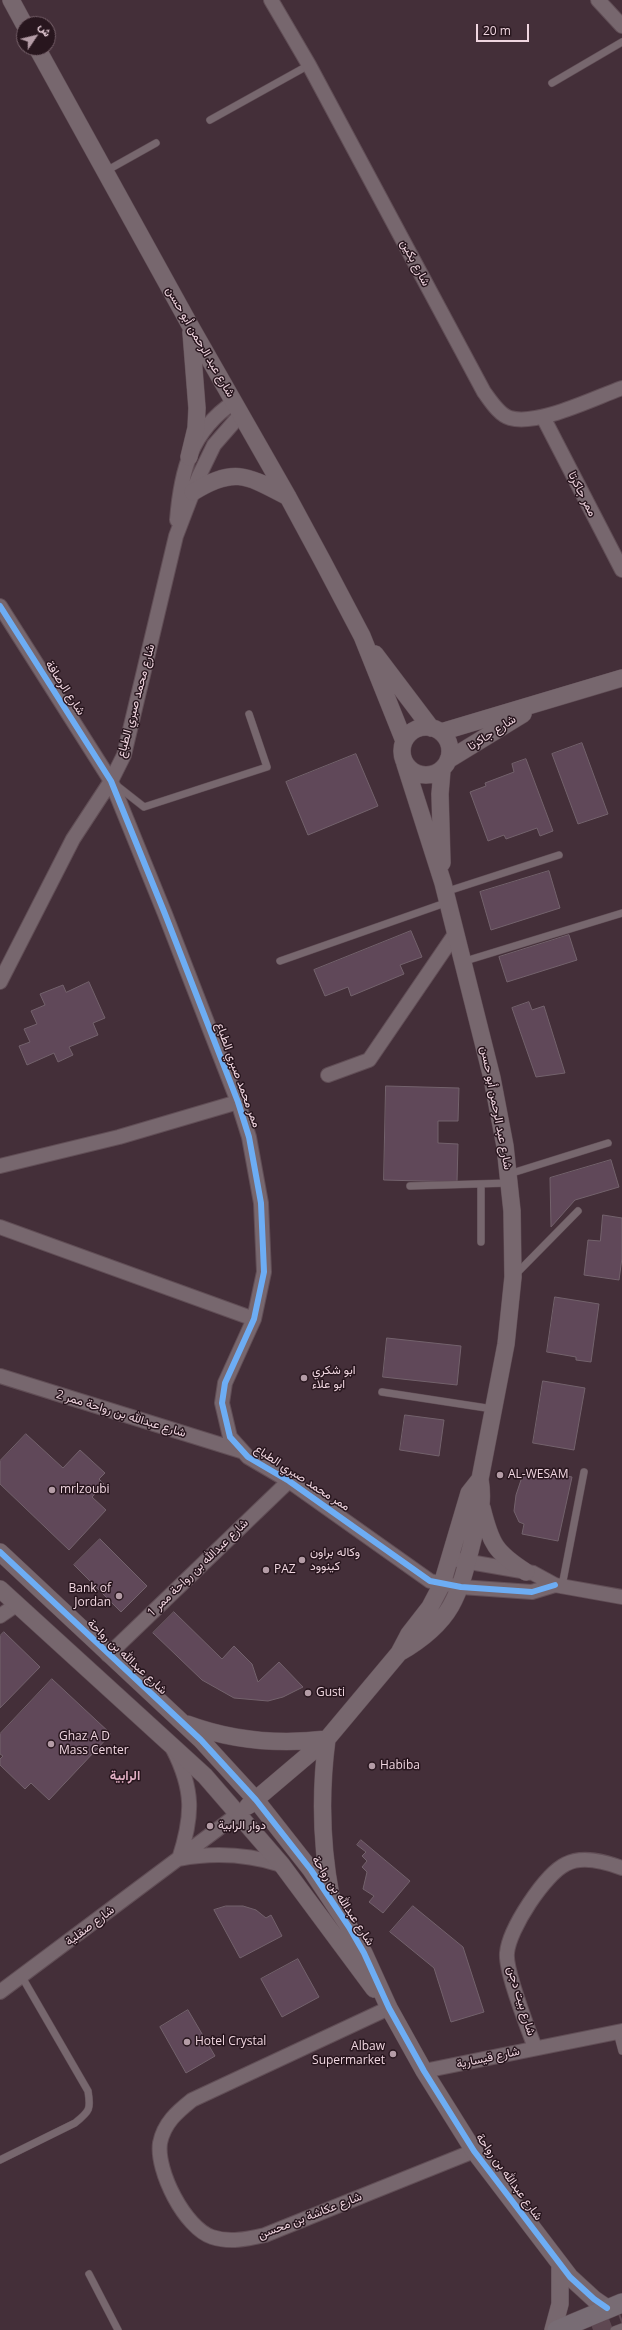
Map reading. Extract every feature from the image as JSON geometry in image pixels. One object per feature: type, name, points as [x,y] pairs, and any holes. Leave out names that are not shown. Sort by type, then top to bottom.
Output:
[{"type":"main road","points":[[557,2330],[615,2305]]},
{"type":"street","points":[[10,0],[19,16]]},
{"type":"street","name":"شارع بكين","points":[[271,0],[309,65],[484,392],[494,405],[508,417],[524,419],[543,417],[622,388]]},
{"type":"street","points":[[598,0],[622,26]]},
{"type":"street","name":"شارع عبد الرحمن أبو حسن","points":[[41,56],[191,327],[288,497],[362,636],[404,741]]},
{"type":"street","points":[[189,457],[196,428],[197,408],[191,327]]},
{"type":"street","name":"شارع محمد صبري الطباع","points":[[176,536],[179,500],[189,457],[200,433],[209,422],[238,408]]},
{"type":"street","name":"شارع محمد صبري الطباع","points":[[0,982],[73,839],[111,781],[124,755],[133,723],[176,536],[193,492],[214,445],[238,408]]},
{"type":"street","name":"ممر جاكرتا","points":[[543,417],[622,570]]},
{"type":"street","points":[[193,492],[213,480],[236,476],[250,477],[288,497]]},
{"type":"street","name":"شارع الرصافة","points":[[0,606],[111,781]]},
{"type":"street","name":"شارع عبد الرحمن أبو حسن","points":[[362,636],[436,730]]},
{"type":"street","name":"شارع جاكرتا","points":[[436,730],[536,706],[622,678]]},
{"type":"street","name":"شارع جاكرتا","points":[[445,765],[536,706]]},
{"type":"street","points":[[415,729],[436,730],[449,745],[445,765],[435,774],[418,775],[405,764],[401,749],[404,741],[415,729]]},
{"type":"street","name":"شارع عبد الرحمن أبو حسن","points":[[399,1653],[418,1642],[436,1626],[450,1609],[461,1587],[483,1499],[480,1479],[506,1344],[513,1277],[509,1178],[506,1146],[492,1078],[445,892],[405,764]]},
{"type":"street","name":"شارع عبد الرحمن أبو حسن","points":[[445,765],[440,794],[445,892]]},
{"type":"street","name":"ممر محمد صبري الطباع","points":[[111,781],[144,860],[238,1102],[256,1170],[262,1216],[264,1272],[254,1319],[225,1383],[222,1403],[230,1437],[241,1451],[289,1481],[430,1581],[461,1587],[532,1592],[558,1586]]},
{"type":"street","points":[[328,1075],[369,1060],[455,934]]},
{"type":"street","points":[[0,1166],[119,1137],[238,1102]]},
{"type":"street","points":[[0,1227],[254,1319]]},
{"type":"street","name":"شارع عبدالله بن رواحة ممر 2","points":[[0,1376],[241,1451]]},
{"type":"street","name":"شارع عبد الرحمن أبو حسن","points":[[238,1814],[327,1739],[399,1653],[409,1634],[430,1607],[442,1584],[469,1493],[480,1479]]},
{"type":"street","name":"شارع عبدالله بن رواحة ممر 1","points":[[108,1655],[289,1481]]},
{"type":"street","points":[[481,1506],[488,1533],[494,1546],[505,1559],[526,1572]]},
{"type":"street","name":"شارع عبدالله بن رواحة","points":[[0,1552],[220,1759],[256,1800],[311,1870],[364,1953],[389,2008],[424,2071],[474,2151],[560,2264],[581,2289],[615,2305]]},
{"type":"street","points":[[450,1559],[533,1573],[558,1586],[622,1597]]},
{"type":"street","name":"شارع عبدالله بن رواحة","points":[[0,1589],[205,1776],[282,1865],[389,2008]]},
{"type":"street","points":[[0,1616],[16,1605]]},
{"type":"street","points":[[181,1722],[201,1729],[242,1739],[284,1743],[327,1739],[322,1809],[325,1856],[332,1902]]},
{"type":"street","points":[[169,1742],[183,1769],[190,1799],[188,1830],[179,1859]]},
{"type":"street","name":"شارع صقلية","points":[[0,1992],[238,1814]]},
{"type":"street","name":"شارع صقلية","points":[[179,1859],[200,1855],[236,1855],[282,1865]]},
{"type":"street","name":"شارع بيت دجن","points":[[535,2048],[514,1987],[507,1954],[514,1927],[545,1881],[566,1864],[586,1859],[622,1868]]},
{"type":"street","name":"شارع عكاشة بن محسن","points":[[389,2008],[192,2100],[171,2117],[160,2143],[163,2168],[171,2194],[191,2221],[211,2237],[239,2242],[265,2235],[474,2151]]},
{"type":"street","name":"شارع قيسارية","points":[[424,2071],[620,2032]]},
{"type":"street","points":[[553,2330],[560,2304],[560,2264]]},
{"type":"lane","points":[[552,83],[622,42]]},
{"type":"lane","points":[[210,120],[309,65]]},
{"type":"lane","points":[[105,171],[156,143]]},
{"type":"lane","points":[[111,781],[144,807],[267,767],[249,714]]},
{"type":"lane","points":[[280,961],[445,892],[559,856]]},
{"type":"lane","points":[[462,962],[622,913]]},
{"type":"lane","points":[[410,1186],[481,1184],[509,1178],[608,1143]]},
{"type":"lane","points":[[481,1184],[481,1242]]},
{"type":"lane","points":[[513,1277],[578,1211]]},
{"type":"lane","points":[[382,1392],[494,1409]]},
{"type":"lane","points":[[558,1586],[584,1472]]},
{"type":"lane","points":[[0,2160],[75,2123],[86,2115],[90,2106],[88,2090],[22,1977]]},
{"type":"lane","points":[[620,2032],[622,2051]]},
{"type":"lane","points":[[89,2274],[118,2330]]},
{"type":"lane","points":[[614,2330],[622,2327]]},
{"type":"building","points":[[582,743],[608,814],[578,824],[552,754]]},
{"type":"building","points":[[356,754],[378,806],[308,835],[286,782]]},
{"type":"building","points":[[526,759],[553,831],[540,836],[537,828],[506,839],[504,835],[488,841],[470,792],[486,786],[485,783],[514,772],[512,764]]},
{"type":"building","points":[[549,871],[560,908],[491,930],[480,892]]},
{"type":"building","points":[[411,931],[422,957],[400,965],[404,974],[351,996],[348,987],[325,996],[314,970]]},
{"type":"building","points":[[569,935],[577,960],[507,982],[499,957]]},
{"type":"building","points":[[89,982],[105,1018],[93,1023],[98,1035],[69,1047],[73,1055],[58,1062],[54,1053],[27,1065],[19,1046],[30,1042],[24,1029],[37,1024],[31,1011],[45,1005],[40,994],[63,985],[66,992]]},
{"type":"building","points":[[529,1002],[532,1010],[544,1006],[565,1073],[536,1077],[512,1008]]},
{"type":"building","points":[[386,1086],[459,1088],[458,1121],[438,1121],[438,1143],[458,1144],[457,1182],[384,1180]]},
{"type":"building","points":[[611,1160],[619,1187],[575,1200],[551,1227],[550,1178]]},
{"type":"building","points":[[603,1215],[622,1218],[622,1258],[619,1280],[584,1275],[588,1240],[600,1241]]},
{"type":"building","points":[[555,1297],[599,1304],[591,1362],[576,1360],[576,1357],[547,1352]]},
{"type":"building","points":[[387,1338],[461,1346],[457,1385],[383,1377]]},
{"type":"building","points":[[543,1381],[585,1388],[574,1450],[533,1443]]},
{"type":"building","points":[[405,1415],[444,1420],[439,1456],[400,1450]]},
{"type":"building","name":"mrlzoubi","points":[[26,1434],[63,1468],[80,1450],[105,1473],[99,1479],[104,1484],[92,1497],[106,1510],[69,1550],[0,1484],[0,1461]]},
{"type":"building","points":[[530,1469],[572,1477],[558,1541],[522,1534],[524,1524],[519,1522],[514,1511],[516,1495],[521,1480]]},
{"type":"building","points":[[100,1539],[147,1586],[121,1612],[74,1565]]},
{"type":"building","points":[[174,1612],[222,1659],[234,1646],[252,1664],[258,1682],[279,1662],[303,1687],[283,1697],[268,1701],[234,1698],[202,1680],[153,1633]]},
{"type":"building","points":[[4,1632],[40,1667],[0,1708],[0,1636]]},
{"type":"building","name":"Ghaz A D Mass Center","points":[[52,1679],[111,1734],[49,1800],[31,1783],[25,1789],[0,1765],[0,1759],[3,1756],[0,1754],[0,1734]]},
{"type":"building","points":[[361,1840],[410,1881],[383,1913],[369,1902],[374,1896],[363,1889],[367,1872],[362,1867],[367,1861],[362,1856],[366,1852],[357,1845]]},
{"type":"building","points":[[226,1906],[243,1906],[256,1910],[266,1918],[271,1915],[282,1936],[240,1958],[214,1910]]},
{"type":"building","points":[[413,1906],[463,1947],[484,2012],[451,2022],[434,1968],[390,1932]]},
{"type":"building","points":[[298,1959],[319,1997],[282,2017],[261,1979]]},
{"type":"building","name":"Hotel Crystal","points":[[188,2010],[215,2056],[186,2073],[160,2027]]},
{"type":"tunnel","points":[[593,2330],[622,2319]]},
{"type":"cycle path","points":[[0,606],[111,781],[165,914],[238,1102],[249,1137],[261,1203],[264,1272],[254,1319],[225,1383],[222,1403],[230,1437],[248,1457],[289,1481],[430,1581],[461,1587],[532,1592],[555,1585]]},
{"type":"cycle path","points":[[0,1552],[201,1740],[256,1800],[311,1870],[349,1927],[364,1953],[389,2008],[424,2071],[474,2151],[570,2277],[594,2299],[607,2308]]},
{"type":"place","name":"ابو شكري ابو علاء","points":[[304,1378]]},
{"type":"place","name":"AL-WESAM","points":[[500,1475]]},
{"type":"place","name":"mrlzoubi","points":[[52,1490]]},
{"type":"place","name":"وكاله براون كينوود","points":[[302,1560]]},
{"type":"place","name":"PAZ","points":[[266,1570]]},
{"type":"place","name":"Bank of Jordan","points":[[119,1596]]},
{"type":"place","name":"Gusti","points":[[308,1693]]},
{"type":"place","name":"Ghaz A D Mass Center","points":[[51,1744]]},
{"type":"place","name":"Habiba","points":[[372,1766]]},
{"type":"place","name":"دوار الرابية","points":[[210,1826]]},
{"type":"place","name":"Hotel Crystal","points":[[187,2042]]},
{"type":"place","name":"Albaw Supermarket","points":[[393,2054]]},
{"type":"district","name":"الرابية","points":[[125,1776]]}]
